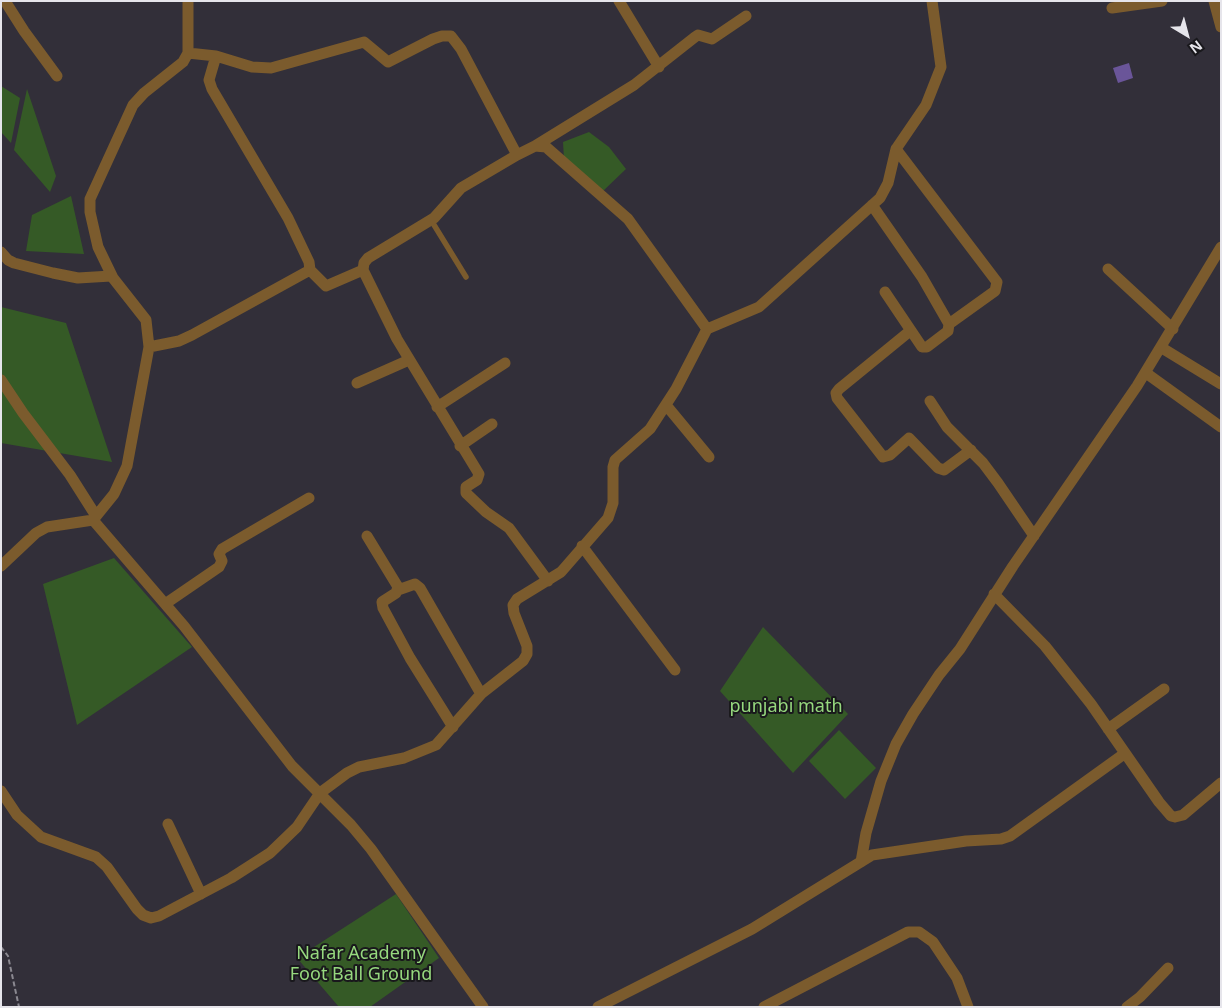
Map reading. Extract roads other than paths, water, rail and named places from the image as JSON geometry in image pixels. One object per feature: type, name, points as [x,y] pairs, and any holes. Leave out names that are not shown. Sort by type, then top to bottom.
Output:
[{"type":"street","points":[[5,1],[57,76]]},
{"type":"street","points":[[1,566],[36,533],[47,528],[94,518],[114,494],[128,466],[149,347],[146,320],[142,312],[111,276],[98,247],[90,212],[94,189],[133,105],[144,92],[183,62],[188,53],[188,1]]},
{"type":"street","points":[[619,1],[659,67]]},
{"type":"street","points":[[1,791],[18,815],[41,837],[96,856],[107,867],[143,915],[151,918],[159,916],[231,878],[283,842],[297,828],[320,793],[346,773],[359,767],[404,758],[428,750],[436,745],[481,694],[523,660],[526,654],[526,646],[513,605],[517,599],[561,572],[611,511],[615,460],[650,429],[666,405],[707,329],[759,307],[880,198],[888,183],[896,149],[926,105],[940,67],[932,1]]},
{"type":"street","points":[[1112,8],[1162,1]]},
{"type":"street","points":[[1214,1],[1221,27]]},
{"type":"street","points":[[548,581],[509,528],[486,512],[466,492],[466,487],[477,480],[479,474],[460,446],[409,360],[363,270],[364,263],[368,258],[431,220],[462,188],[571,126],[659,67],[698,35],[712,39],[746,16]]},
{"type":"street","points":[[188,53],[216,56],[252,67],[271,68],[364,42],[388,62],[433,39],[451,36],[461,50],[517,155]]},
{"type":"street","points":[[216,56],[209,80],[212,88],[288,218],[309,262],[310,270],[326,286],[363,270]]},
{"type":"street","points":[[535,146],[546,147],[628,219],[707,329]]},
{"type":"street","points":[[896,149],[997,282],[995,291],[949,324]]},
{"type":"street","points":[[872,205],[922,277],[949,324],[948,330],[924,348],[910,331],[885,292]]},
{"type":"street","points":[[861,862],[866,833],[878,790],[896,744],[913,714],[938,675],[960,649],[994,594],[1146,373],[1221,247]]},
{"type":"street","points":[[1,252],[8,260],[14,263],[53,273],[78,278],[111,276]]},
{"type":"street","points":[[149,347],[179,341],[192,335],[310,270]]},
{"type":"street","points":[[1108,270],[1173,329]]},
{"type":"street","points":[[910,331],[836,392],[837,398],[883,457],[890,455],[909,438],[938,468],[944,470],[971,450]]},
{"type":"street","points":[[1162,348],[1221,384]]},
{"type":"street","points":[[357,384],[409,360]]},
{"type":"street","points":[[437,406],[504,363]]},
{"type":"street","points":[[1146,373],[1221,427]]},
{"type":"street","points":[[1,380],[23,413],[70,475],[94,518],[247,705],[292,766],[320,793],[371,849],[483,1007]]},
{"type":"street","points":[[930,401],[947,427],[971,450],[998,482],[1034,536]]},
{"type":"street","points":[[666,405],[709,457]]},
{"type":"street","points":[[460,446],[492,424]]},
{"type":"street","points":[[165,604],[219,567],[222,561],[219,554],[222,549],[309,498]]},
{"type":"street","points":[[367,536],[398,590]]},
{"type":"street","points":[[582,546],[675,670]]},
{"type":"street","points":[[453,727],[399,640],[383,608],[382,602],[398,590],[415,584],[420,588],[481,694]]},
{"type":"street","points":[[994,594],[1039,639],[1108,729],[1159,802],[1175,817],[1183,815],[1221,783]]},
{"type":"street","points":[[1108,729],[1164,689]]},
{"type":"street","points":[[598,1007],[752,929],[878,853],[966,841],[1000,839],[1010,836],[1124,754]]},
{"type":"street","points":[[168,824],[201,894]]},
{"type":"street","points":[[764,1007],[908,932],[919,932],[933,942],[957,978],[968,1007]]},
{"type":"street","points":[[1127,1007],[1140,997],[1168,968]]},
{"type":"lane","points":[[431,220],[466,276]]},
{"type":"park label","name":"punjabi math","points":[[786,707]]},
{"type":"park label","name":"Nafar Academy Foot Ball Ground","points":[[361,964]]}]
